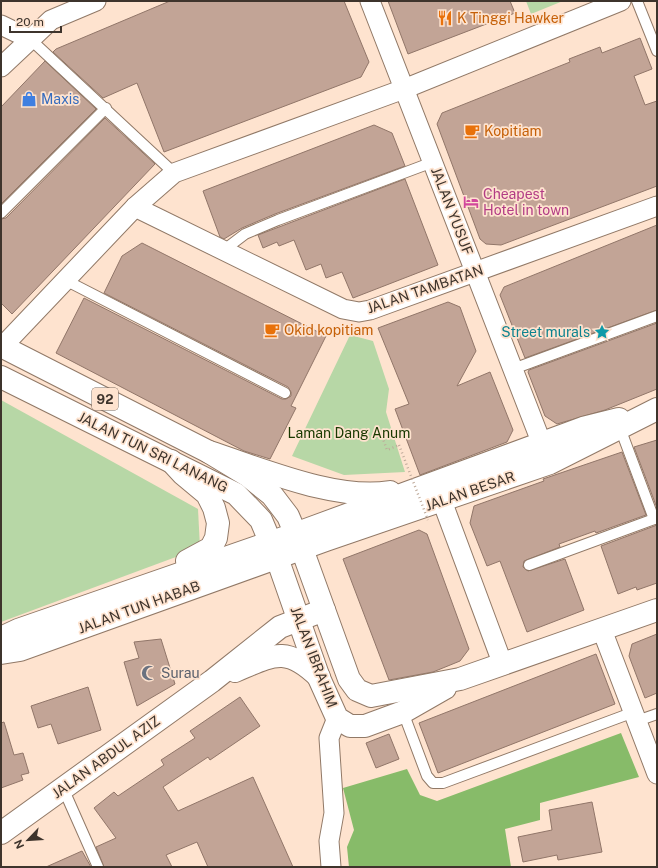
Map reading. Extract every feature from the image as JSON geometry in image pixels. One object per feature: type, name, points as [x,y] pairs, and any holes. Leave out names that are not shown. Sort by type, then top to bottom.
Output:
[{"type":"main road","name":"JALAN TUN SRI LANANG","points":[[2,347],[209,452],[247,475],[272,495],[288,516],[299,541]]},
{"type":"main road","name":"JALAN TUN SRI LANANG","points":[[1,377],[171,460],[236,494],[261,520],[274,550]]},
{"type":"main road","name":"JALAN BESAR","points":[[274,550],[299,541],[442,501],[550,463],[657,409],[583,428],[422,486],[299,541]]},
{"type":"main road","points":[[209,452],[330,490],[376,494],[422,486]]},
{"type":"main road","points":[[138,588],[177,565],[206,553],[214,544],[216,538],[218,523],[211,501],[207,494],[183,474],[171,460]]},
{"type":"main road","name":"JALAN IBRAHIM","points":[[299,541],[349,679],[357,690],[371,696],[460,679],[657,610]]},
{"type":"main road","name":"JALAN IBRAHIM","points":[[274,550],[319,678],[337,718],[350,726],[365,726],[403,712],[460,679]]},
{"type":"main road","name":"JALAN TUN HABAB","points":[[1,638],[18,630],[138,588],[274,550]]},
{"type":"main road","name":"JALAN TUN HABAB","points":[[1,653],[20,650],[274,550]]},
{"type":"main road","points":[[212,681],[280,627],[298,618],[324,610]]},
{"type":"main road","points":[[212,681],[259,661],[277,656],[293,657],[309,667],[319,678]]},
{"type":"main road","name":"JALAN ABDUL AZIZ","points":[[1,833],[212,681]]},
{"type":"street","points":[[1,67],[51,20],[96,1]]},
{"type":"street","name":"JALAN YUSUF","points":[[370,1],[550,463]]},
{"type":"street","points":[[2,347],[135,207],[174,173],[404,89],[621,1]]},
{"type":"street","points":[[1,25],[30,39]]},
{"type":"street","name":"JALAN TAMBATAN","points":[[135,207],[342,309],[359,312],[370,310],[657,206]]},
{"type":"street","points":[[442,501],[503,665]]},
{"type":"street","points":[[602,630],[657,774]]},
{"type":"street","points":[[331,867],[329,841],[334,813],[329,738],[337,718]]},
{"type":"lane","points":[[637,1],[657,51]]},
{"type":"lane","points":[[30,39],[106,108],[174,173]]},
{"type":"lane","points":[[1,212],[106,108]]},
{"type":"lane","points":[[224,250],[245,234],[278,220],[433,162]]},
{"type":"lane","points":[[65,280],[285,393]]},
{"type":"lane","points":[[513,369],[657,316]]},
{"type":"lane","points":[[529,565],[656,519],[620,428]]},
{"type":"lane","points":[[403,712],[426,776],[433,783],[443,783],[635,717],[657,714]]},
{"type":"lane","points":[[63,788],[98,867]]},
{"type":"path","points":[[381,433],[387,450],[399,445],[428,520]]},
{"type":"green space","points":[[526,1],[563,1],[531,14]]},
{"type":"green space","name":"Laman Dang Anum","points":[[350,335],[373,341],[389,389],[386,412],[405,472],[344,475],[292,456]]},
{"type":"green space","points":[[1,400],[198,509],[200,548],[1,622]]},
{"type":"green space","points":[[621,733],[639,777],[540,803],[540,820],[505,829],[511,867],[349,867],[347,847],[354,830],[343,788],[407,769],[420,795],[437,801]]},
{"type":"building","points":[[170,1],[344,1],[369,62],[361,77],[164,152],[137,83],[103,98],[53,52],[56,49]]},
{"type":"building","points":[[388,1],[510,1],[515,13],[408,54]]},
{"type":"building","points":[[640,38],[652,69],[634,76],[645,105],[657,101],[657,186],[501,245],[486,244],[480,239],[437,124],[442,113],[570,62],[569,59],[600,47],[602,53]]},
{"type":"building","points":[[45,61],[96,109],[1,204],[1,107]]},
{"type":"building","points":[[105,118],[155,164],[12,314],[1,303],[1,219],[6,218]]},
{"type":"building","points":[[374,125],[392,133],[405,166],[275,214],[242,228],[224,239],[220,237],[203,191]]},
{"type":"building","points":[[405,179],[438,265],[353,298],[342,272],[326,278],[321,264],[306,270],[294,240],[279,246],[277,242],[263,248],[258,235]]},
{"type":"building","points":[[657,225],[657,310],[525,358],[500,295],[504,287]]},
{"type":"building","points":[[142,243],[326,336],[291,406],[296,408],[270,459],[244,451],[56,353],[84,298],[282,399],[286,399],[291,396],[291,392],[288,387],[104,293],[122,256]]},
{"type":"building","points":[[448,302],[460,307],[476,351],[457,386],[490,372],[513,430],[507,442],[420,475],[395,409],[409,404],[378,328]]},
{"type":"building","points":[[657,323],[657,389],[605,410],[557,424],[545,416],[528,372],[529,370]]},
{"type":"building","points":[[657,440],[657,508],[634,447]]},
{"type":"building","points":[[622,452],[646,515],[596,533],[595,531],[559,544],[560,547],[524,561],[523,567],[528,571],[565,559],[584,610],[527,632],[500,561],[487,566],[470,523],[474,506],[544,481],[543,479]]},
{"type":"building","points":[[657,525],[657,583],[637,590],[636,587],[618,594],[601,546]]},
{"type":"building","points":[[419,530],[427,534],[469,649],[460,661],[433,672],[389,680],[343,559]]},
{"type":"building","points":[[657,634],[657,693],[645,698],[629,656],[632,644]]},
{"type":"building","name":"Surau","points":[[161,639],[175,684],[137,706],[124,662],[139,658],[134,642]]},
{"type":"building","points":[[596,654],[615,704],[438,773],[419,723]]},
{"type":"building","points":[[88,687],[101,730],[58,744],[51,724],[38,728],[31,706]]},
{"type":"building","points":[[240,697],[260,726],[210,760],[208,757],[163,787],[178,811],[253,777],[293,867],[208,867],[197,842],[166,855],[172,867],[104,867],[96,847],[116,838],[94,808],[114,792],[118,796],[164,765],[161,760],[195,738],[190,731]]},
{"type":"building","points":[[4,722],[14,755],[23,753],[29,773],[21,775],[23,780],[1,788],[1,723]]},
{"type":"building","points":[[389,734],[399,759],[376,768],[366,743]]},
{"type":"building","points":[[592,802],[602,852],[558,860],[557,855],[523,862],[518,837],[552,830],[549,810]]},
{"type":"building","points":[[82,851],[91,867],[46,867]]},
{"type":"place","name":"K Tinggi Hawker","points":[[445,18]]},
{"type":"place","name":"Maxis","points":[[29,99]]},
{"type":"place","name":"Kopitiam","points":[[472,131]]},
{"type":"place","name":"Cheapest Hotel in town","points":[[471,202]]},
{"type":"place","name":"Okid kopitiam","points":[[272,330]]},
{"type":"place","name":"Street murals","points":[[602,332]]},
{"type":"place","name":"Surau","points":[[149,673]]}]
